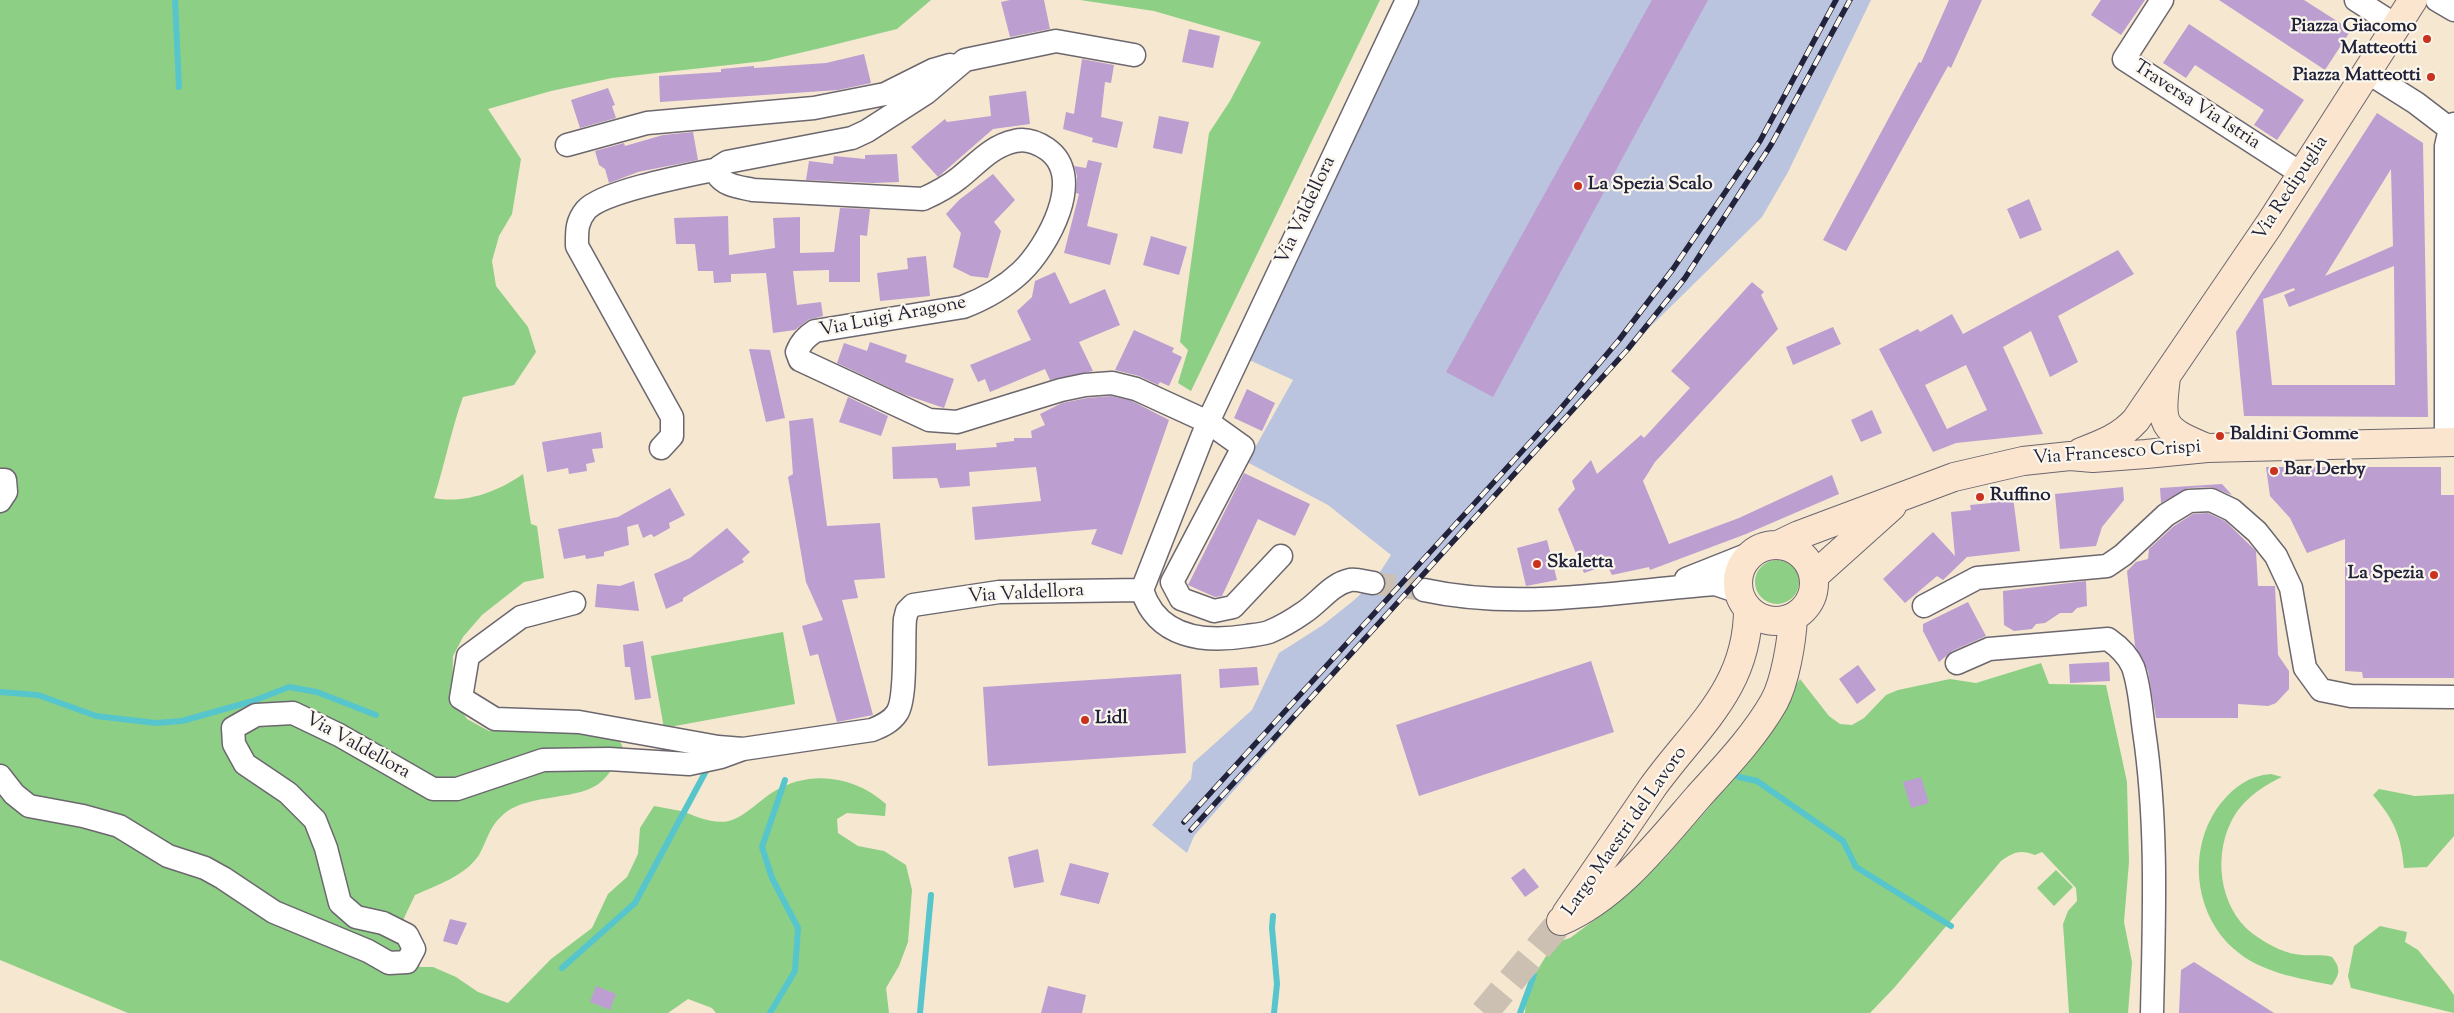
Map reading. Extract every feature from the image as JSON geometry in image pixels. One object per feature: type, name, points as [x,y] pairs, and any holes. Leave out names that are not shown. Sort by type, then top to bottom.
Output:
[{"type":"street","name":"Via Valdellora","points":[[0,776],[14,794],[29,806],[83,816],[120,826],[168,856],[205,868],[223,878],[274,912],[368,951],[388,963],[407,962],[414,949],[407,934],[383,923],[356,917],[340,903],[326,848],[315,820],[288,793],[245,764],[234,744],[233,728],[256,715],[293,713],[339,735],[433,789],[457,789],[543,760],[609,759],[689,764],[721,757],[744,749],[872,730],[887,724],[898,711],[903,684],[905,619],[907,611],[913,605],[999,592],[1142,590],[1208,422],[1407,0]]},
{"type":"street","name":"Traversa Via Istria","points":[[2162,0],[2124,59],[2302,174]]},
{"type":"street","points":[[2356,0],[2397,26]]},
{"type":"street","name":"Via Redipuglia","points":[[2070,456],[2108,442],[2126,430],[2166,377],[2302,174],[2414,0]]},
{"type":"street","points":[[2437,0],[2454,10]]},
{"type":"street","points":[[567,145],[647,123],[814,108],[886,94],[934,70],[965,60],[1056,41],[1134,55]]},
{"type":"street","points":[[661,448],[672,436],[672,417],[577,246],[576,225],[586,209],[620,192],[718,169],[727,162],[852,138],[867,131],[926,92],[965,60]]},
{"type":"street","points":[[2366,72],[2452,126],[2446,146],[2450,442]]},
{"type":"street","name":"Via Luigi Aragone","points":[[718,169],[717,174],[721,180],[730,185],[753,190],[923,199],[940,192],[1000,145],[1017,140],[1028,140],[1040,145],[1053,153],[1060,164],[1066,181],[1064,198],[1048,234],[1031,262],[1020,273],[984,299],[963,307],[814,331],[799,346],[797,352],[800,360],[928,420],[957,422],[1061,390],[1085,385],[1112,383],[1136,389],[1208,422]]},
{"type":"street","name":"Via Redipuglia","points":[[2166,377],[2162,405],[2166,422],[2176,435],[2207,448]]},
{"type":"street","points":[[1208,422],[1242,447],[1172,582],[1176,591],[1181,599],[1214,611],[1233,607],[1281,556]]},
{"type":"street","name":"Via Francesco Crispi","points":[[1664,587],[1954,477],[2023,461],[2070,456],[2092,458],[2207,448],[2450,442]]},
{"type":"street","points":[[0,480],[5,480],[6,492],[0,501]]},
{"type":"street","name":"Via Francesco Crispi","points":[[1814,576],[1904,495]]},
{"type":"street","points":[[1924,606],[1977,578],[2107,566],[2123,555],[2166,515],[2189,501],[2210,500],[2232,510],[2257,532],[2276,556],[2290,588],[2305,668],[2321,690],[2351,696],[2454,697]]},
{"type":"street","points":[[1744,600],[1761,618],[1777,621],[1793,617],[1809,603],[1813,594],[1814,576],[1808,562],[1800,553],[1790,547],[1766,549]]},
{"type":"street","name":"Largo Maestri del Lavoro","points":[[1766,549],[1741,570],[1748,632],[1740,664],[1721,700],[1654,787],[1561,921],[1583,912],[1617,884],[1665,835],[1736,754],[1774,701],[1792,644],[1793,617]]},
{"type":"street","points":[[1142,590],[1145,600],[1154,614],[1174,631],[1207,639],[1228,639],[1269,632],[1304,613],[1333,588],[1345,582],[1359,580],[1373,584]]},
{"type":"street","name":"Via Francesco Crispi","points":[[1424,590],[1444,595],[1553,598],[1716,584],[1744,600]]},
{"type":"street","name":"Via Valdellora","points":[[574,604],[522,617],[468,656],[461,698],[494,719],[579,722],[718,747],[744,749]]},
{"type":"street","points":[[1957,663],[1989,650],[2108,639],[2119,647],[2132,665],[2148,758],[2154,826],[2152,1013]]},
{"type":"shaded area","points":[[1420,0],[1871,0],[1788,172],[1762,217],[1651,326],[1406,593],[1194,836],[1187,853],[1152,825],[1191,779],[1193,763],[1252,710],[1279,653],[1323,625],[1353,601],[1373,583],[1391,555],[1328,505],[1247,462],[1293,380],[1245,358]]},
{"type":"green space","points":[[0,0],[931,0],[897,29],[821,48],[765,61],[612,78],[551,91],[488,109],[521,159],[512,214],[499,236],[492,261],[496,286],[528,327],[536,352],[514,385],[463,397],[434,498],[469,498],[492,491],[523,474],[531,524],[537,526],[544,578],[524,582],[482,615],[463,637],[453,656],[452,697],[467,719],[489,731],[567,730],[619,739],[624,750],[608,774],[593,787],[569,795],[528,802],[505,813],[492,828],[479,855],[466,869],[450,879],[415,895],[404,918],[401,951],[420,967],[433,967],[456,977],[478,992],[508,1003],[551,959],[592,928],[608,894],[627,877],[638,854],[640,828],[654,806],[681,811],[713,821],[726,822],[743,814],[773,792],[787,785],[817,778],[832,779],[860,787],[886,804],[885,816],[847,813],[837,819],[838,833],[858,846],[884,851],[906,865],[912,890],[908,942],[899,966],[886,988],[889,1013],[716,1013],[712,1008],[688,999],[668,1013],[128,1013],[0,960]]},
{"type":"green space","points":[[1080,0],[1380,0],[1191,391],[1178,383],[1188,350],[1180,342],[1209,133],[1230,101],[1261,42],[1154,11]]},
{"type":"green space","points":[[1773,560],[1781,560],[1793,566],[1799,582],[1793,598],[1781,604],[1773,604],[1761,598],[1755,586],[1755,578],[1761,566]]},
{"type":"green space","points":[[783,632],[795,704],[664,728],[651,656]]},
{"type":"green space","points":[[2041,663],[2049,684],[2106,685],[2127,782],[2129,862],[2124,922],[2132,962],[2128,1013],[2069,1013],[2063,924],[2068,911],[2077,901],[2076,888],[2042,852],[2035,855],[2021,852],[2009,855],[2001,861],[1894,988],[1870,1013],[1525,1013],[1526,998],[1535,974],[1554,943],[1570,938],[1612,907],[1665,858],[1744,767],[1800,679],[1829,716],[1840,724],[1852,725],[1864,718],[1886,695],[1898,690],[1950,679],[1976,683]]},
{"type":"green space","points":[[2271,774],[2282,777],[2253,795],[2240,807],[2225,837],[2221,869],[2228,901],[2236,916],[2246,928],[2280,950],[2302,955],[2332,957],[2337,964],[2338,971],[2337,978],[2332,985],[2280,973],[2256,964],[2245,957],[2234,949],[2220,934],[2210,917],[2203,898],[2199,879],[2199,859],[2203,839],[2210,820],[2221,803],[2237,787],[2256,777]]},
{"type":"green space","points":[[2379,789],[2415,796],[2454,794],[2454,836],[2427,867],[2404,868],[2401,846],[2395,828],[2373,795]]},
{"type":"green space","points":[[2056,870],[2073,887],[2054,906],[2037,888]]},
{"type":"green space","points":[[2380,926],[2407,932],[2405,942],[2418,950],[2454,995],[2454,1013],[2351,988],[2348,976],[2354,946]]},
{"type":"building","points":[[1010,0],[1044,0],[1050,29],[1010,37],[1001,2]]},
{"type":"building","name":"La Spezia Scalo","points":[[1652,0],[1708,0],[1493,397],[1446,372]]},
{"type":"building","points":[[1949,0],[1982,0],[1951,68],[1948,66],[1846,251],[1823,240],[1919,62],[1921,63]]},
{"type":"building","points":[[2101,0],[2145,0],[2121,35],[2091,15]]},
{"type":"building","points":[[2219,0],[2304,0],[2351,30],[2325,70]]},
{"type":"building","points":[[2189,24],[2304,100],[2277,140],[2254,125],[2264,110],[2195,65],[2186,78],[2163,63]]},
{"type":"building","points":[[1189,29],[1220,36],[1213,68],[1182,62]]},
{"type":"building","points":[[864,54],[871,83],[838,90],[660,102],[659,76],[721,72],[721,69],[754,66],[754,68],[826,63]]},
{"type":"building","points":[[1082,59],[1114,65],[1111,83],[1105,82],[1101,117],[1123,122],[1117,148],[1092,142],[1093,138],[1063,129],[1066,112],[1074,114]]},
{"type":"building","points":[[608,88],[615,105],[612,106],[616,118],[580,128],[571,100]]},
{"type":"building","points":[[1026,91],[1030,124],[993,129],[938,177],[911,147],[945,119],[947,122],[991,116],[989,96]]},
{"type":"building","points":[[2377,113],[2423,143],[2428,417],[2244,416],[2236,332]],"holes":[[[2391,169],[2393,246],[2325,276]],[[2394,266],[2395,385],[2272,385],[2263,299],[2294,288],[2295,290],[2284,295],[2289,307]]]},
{"type":"building","points":[[1159,116],[1189,122],[1182,154],[1153,148]]},
{"type":"building","points":[[693,132],[698,160],[638,172],[609,183],[605,169],[599,165],[595,151],[624,143],[625,146],[663,135]]},
{"type":"building","points":[[897,154],[899,182],[873,183],[806,180],[809,161],[833,164],[834,156],[865,159],[865,155]]},
{"type":"building","points":[[1088,160],[1102,163],[1087,226],[1118,234],[1110,265],[1064,253],[1079,194],[1076,193],[1077,176],[1074,166],[1086,168]]},
{"type":"building","points":[[993,174],[1015,200],[994,222],[1001,231],[988,278],[971,276],[953,267],[961,233],[946,214],[959,200]]},
{"type":"building","points":[[2029,199],[2042,230],[2020,239],[2007,209]]},
{"type":"building","points":[[840,208],[870,209],[867,236],[860,235],[860,282],[829,282],[829,270],[793,271],[797,305],[821,302],[823,316],[808,320],[795,330],[773,333],[766,273],[731,274],[731,282],[714,283],[713,271],[698,271],[695,244],[676,244],[674,218],[728,216],[729,255],[775,248],[773,218],[800,217],[800,253],[834,252]]},
{"type":"building","points":[[1151,236],[1187,247],[1179,275],[1143,265]]},
{"type":"building","points":[[2118,250],[2134,274],[2058,316],[2078,362],[2050,377],[2031,331],[2003,347],[2043,434],[1956,443],[1933,452],[1879,349],[1918,329],[1920,332],[1952,314],[1963,334]],"holes":[[[1966,365],[1987,410],[1947,429],[1925,385]]]},
{"type":"building","points":[[926,256],[930,296],[880,301],[877,273],[908,269],[907,258]]},
{"type":"building","points":[[1055,272],[1070,304],[1105,289],[1120,325],[1079,342],[1093,371],[1050,380],[1045,369],[990,392],[985,379],[978,382],[970,365],[1031,340],[1017,311],[1032,297],[1035,281]]},
{"type":"building","points":[[1752,282],[1764,292],[1761,295],[1778,329],[1655,462],[1643,481],[1669,544],[1739,518],[1832,475],[1839,494],[1746,534],[1650,570],[1649,567],[1612,575],[1607,565],[1584,573],[1558,509],[1575,489],[1572,481],[1591,460],[1597,474],[1641,435],[1644,438],[1690,388],[1671,371]]},
{"type":"building","points":[[1833,327],[1841,344],[1793,365],[1786,347]]},
{"type":"building","points":[[1134,330],[1174,348],[1172,352],[1182,357],[1169,386],[1160,382],[1158,385],[1139,376],[1115,370]]},
{"type":"building","points":[[870,342],[907,355],[905,362],[954,379],[944,408],[903,394],[837,363],[844,343],[867,351]]},
{"type":"building","points":[[749,349],[770,350],[785,418],[766,422]]},
{"type":"building","points":[[1247,389],[1275,403],[1262,431],[1234,418]]},
{"type":"building","points":[[1111,396],[1132,401],[1169,420],[1122,555],[1091,544],[1097,529],[975,540],[972,507],[1041,501],[1036,467],[969,472],[970,486],[940,488],[937,478],[893,479],[892,447],[956,443],[956,450],[997,447],[996,443],[1014,441],[1014,438],[1032,438],[1031,431],[1045,425],[1040,414],[1062,403]]},
{"type":"building","points":[[848,397],[888,416],[881,436],[839,422]]},
{"type":"building","points":[[1872,410],[1882,433],[1861,442],[1851,420]]},
{"type":"building","points":[[813,418],[827,526],[880,523],[885,578],[854,580],[858,598],[842,600],[873,715],[837,722],[818,654],[810,656],[802,626],[823,620],[806,582],[788,477],[793,474],[789,421]]},
{"type":"building","points":[[601,432],[603,448],[592,449],[595,462],[586,464],[587,471],[569,474],[568,468],[547,472],[542,442]]},
{"type":"building","points":[[2266,467],[2441,467],[2441,495],[2454,495],[2454,678],[2363,678],[2362,672],[2345,671],[2345,539],[2307,553],[2290,518],[2270,496]]},
{"type":"building","points":[[1244,473],[1310,504],[1295,536],[1258,519],[1222,596],[1215,597],[1188,585]]},
{"type":"building","points":[[2222,484],[2232,495],[2211,487],[2188,488],[2161,503],[2160,488]]},
{"type":"building","points":[[2123,487],[2124,500],[2102,527],[2096,546],[2060,549],[2055,494]]},
{"type":"building","points":[[670,488],[685,515],[669,523],[670,528],[654,537],[651,534],[643,538],[638,524],[627,527],[629,545],[604,552],[604,556],[586,559],[585,555],[564,559],[558,529],[618,517]]},
{"type":"building","points":[[2013,497],[2020,551],[1967,557],[1943,580],[1937,576],[1905,603],[1883,579],[1933,532],[1955,556],[1951,512],[1971,510],[1970,505],[1991,503],[1990,500]]},
{"type":"building","points":[[2208,513],[2225,521],[2256,551],[2258,586],[2275,586],[2278,655],[2289,671],[2289,689],[2276,703],[2268,706],[2238,704],[2238,718],[2156,718],[2148,671],[2135,646],[2127,571],[2136,562],[2148,559],[2149,549],[2174,526],[2193,514]]},
{"type":"building","points":[[727,528],[750,552],[742,559],[744,562],[683,598],[683,601],[666,609],[654,574],[690,558]]},
{"type":"building","name":"Skaletta","points":[[1547,540],[1557,580],[1526,586],[1517,548]]},
{"type":"building","points":[[634,581],[639,611],[595,607],[597,584],[620,586]]},
{"type":"building","points":[[2086,581],[2087,606],[2077,608],[2072,613],[2060,613],[2045,623],[2036,624],[2032,629],[2014,631],[2004,625],[2003,591]]},
{"type":"building","points":[[1968,602],[1986,636],[1952,651],[1939,662],[1923,631],[1923,624]]},
{"type":"building","points":[[643,641],[651,698],[635,700],[630,667],[625,667],[623,645]]},
{"type":"building","points":[[1591,661],[1614,732],[1419,796],[1396,725]]},
{"type":"building","points":[[2109,662],[2110,681],[2070,683],[2069,664]]},
{"type":"building","points":[[1858,665],[1876,690],[1857,704],[1839,679]]},
{"type":"building","points":[[1257,667],[1259,685],[1220,688],[1219,669]]},
{"type":"building","name":"Lidl","points":[[1181,674],[1186,753],[988,766],[983,687]]},
{"type":"building","points":[[1921,777],[1929,803],[1911,808],[1903,782]]},
{"type":"building","points":[[1038,849],[1044,882],[1014,888],[1008,857]]},
{"type":"building","points":[[1070,863],[1109,873],[1099,904],[1060,895]]},
{"type":"building","points":[[1524,868],[1539,887],[1525,897],[1511,878]]},
{"type":"building","points":[[450,919],[467,923],[457,945],[443,941]]},
{"type":"building","points":[[2194,962],[2274,1013],[2179,1013],[2181,970]]},
{"type":"building","points":[[596,986],[616,994],[610,1010],[590,1002]]},
{"type":"building","points":[[1048,986],[1086,995],[1082,1013],[1041,1013]]},
{"type":"waterway","points":[[175,0],[179,87]]},
{"type":"waterway","points":[[0,692],[38,695],[96,716],[156,723],[182,721],[253,701],[289,687],[317,692],[376,715]]},
{"type":"waterway","points":[[562,968],[635,903],[706,771]]},
{"type":"waterway","points":[[1739,777],[1757,781],[1843,841],[1856,867],[1951,926]]},
{"type":"waterway","points":[[770,1013],[795,971],[798,928],[772,878],[762,847],[785,780]]},
{"type":"waterway","points":[[920,1013],[931,895]]},
{"type":"waterway","points":[[1273,916],[1272,928],[1277,984],[1274,1013]]},
{"type":"waterway","points":[[1520,1013],[1534,975]]},
{"type":"tunnel","points":[[1373,583],[1424,590]]},
{"type":"tunnel","points":[[1484,1013],[1561,921]]},
{"type":"railway","points":[[1184,822],[1556,414],[1619,340],[1673,269],[1760,141],[1836,0]]},
{"type":"railway","points":[[1191,830],[1628,349],[1685,278],[1771,145],[1850,0]]},
{"type":"place","name":"Piazza Giacomo Matteotti","points":[[2427,39]]},
{"type":"place","name":"Piazza Matteotti","points":[[2431,77]]},
{"type":"place","name":"La Spezia Scalo","points":[[1578,186]]},
{"type":"place","name":"Baldini Gomme","points":[[2220,436]]},
{"type":"place","name":"Bar Derby","points":[[2274,471]]},
{"type":"place","name":"Ruffino","points":[[1980,497]]},
{"type":"place","name":"Skaletta","points":[[1537,564]]},
{"type":"place","name":"La Spezia","points":[[2434,575]]},
{"type":"place","name":"Lidl","points":[[1085,720]]}]
